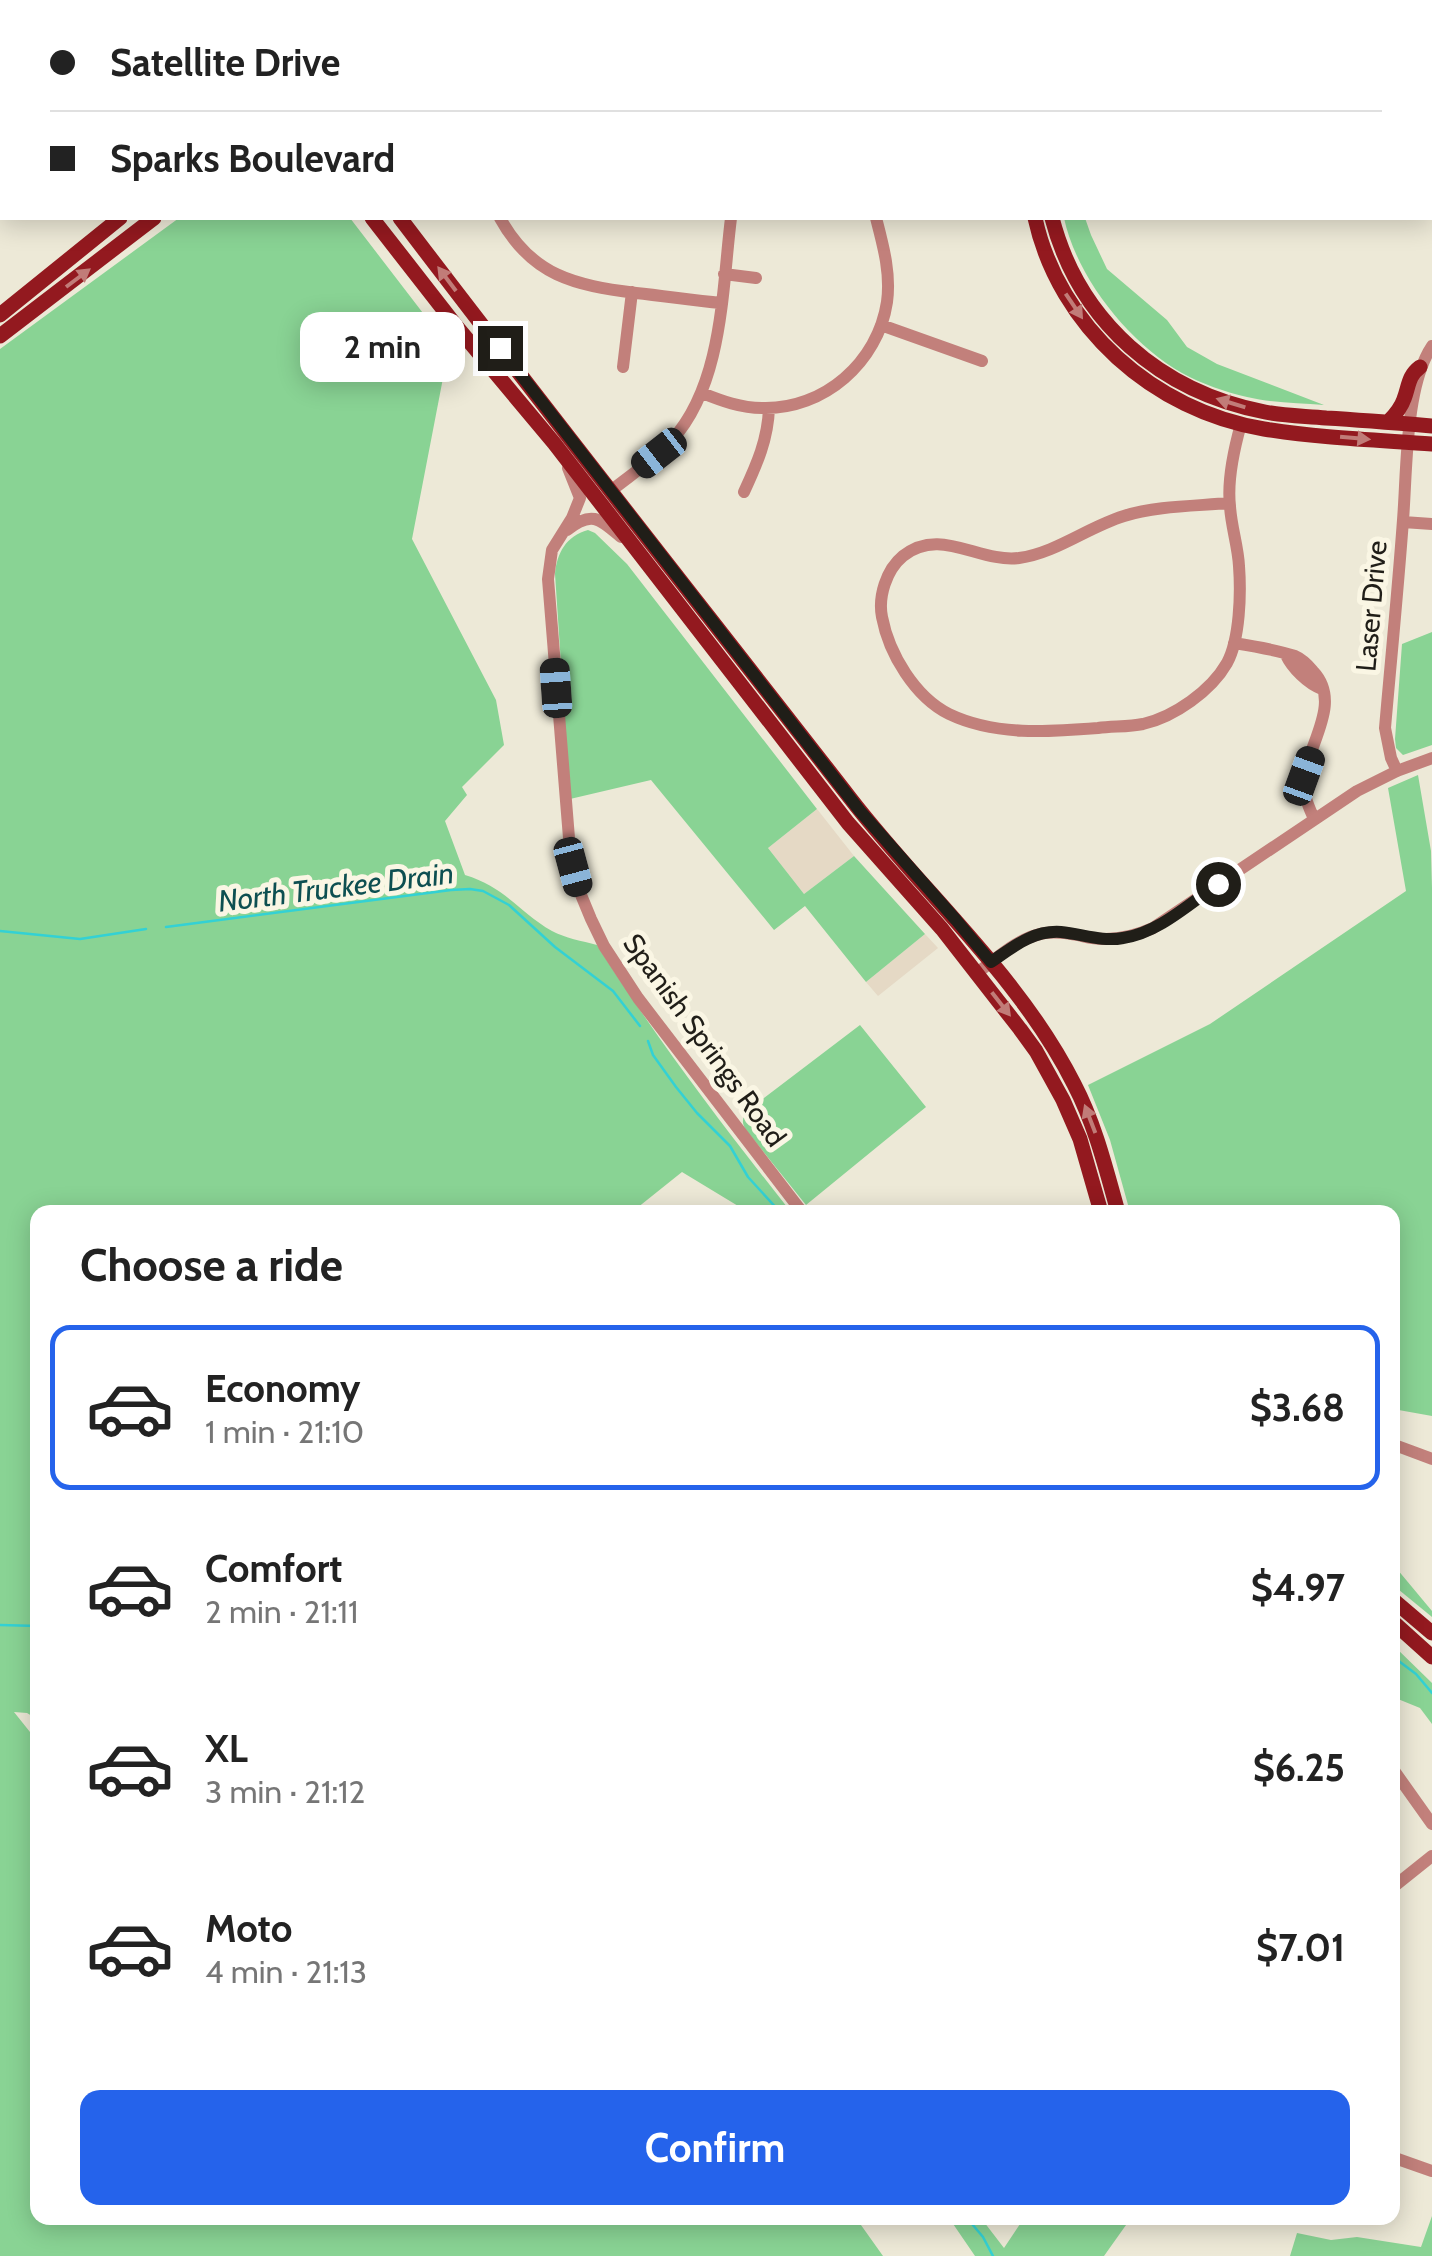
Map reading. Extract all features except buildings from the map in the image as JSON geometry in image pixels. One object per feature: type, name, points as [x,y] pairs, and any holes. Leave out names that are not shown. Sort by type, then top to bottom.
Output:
[{"type":"main road","points":[[0,314],[118,220]]},
{"type":"main road","points":[[0,336],[151,220]]},
{"type":"main road","points":[[374,220],[558,448],[864,844],[942,929],[1020,1029],[1058,1089],[1080,1139],[1099,1205]]},
{"type":"main road","points":[[402,220],[860,811],[956,920],[1039,1024],[1074,1082],[1099,1143],[1116,1205]]},
{"type":"main road","points":[[1036,220],[1057,281],[1091,331],[1140,378],[1172,398],[1241,424],[1280,431],[1432,444]]},
{"type":"main road","points":[[1053,220],[1066,257],[1099,314],[1130,348],[1182,385],[1268,413],[1432,426]]},
{"type":"main road","points":[[488,364],[540,413],[599,487],[612,490]]},
{"type":"main road","points":[[1388,422],[1405,398],[1411,374],[1420,367]]},
{"type":"main road","points":[[612,490],[613,505],[700,632]]},
{"type":"main road","points":[[1400,1607],[1432,1633]]},
{"type":"main road","points":[[1400,1627],[1432,1657]]},
{"type":"street","points":[[502,220],[521,249],[549,271],[582,285],[720,304]]},
{"type":"street","points":[[612,490],[673,440],[702,393],[714,354],[732,220]]},
{"type":"street","points":[[702,393],[742,406],[768,408],[802,402],[832,388],[858,365],[881,325],[888,298],[887,262],[876,220]]},
{"type":"street","points":[[724,274],[756,278]]},
{"type":"street","points":[[622,367],[632,292]]},
{"type":"street","points":[[881,325],[982,361]]},
{"type":"street","points":[[1420,367],[1432,346]]},
{"type":"street","name":"Laser Drive","points":[[1397,772],[1390,758],[1386,728],[1408,442],[1420,367]]},
{"type":"street","points":[[744,492],[766,440],[768,408]]},
{"type":"street","points":[[1229,503],[1126,515],[1043,552],[1019,558],[996,558],[940,543],[923,546],[903,556],[890,572],[879,604],[886,638],[912,682],[931,702],[948,713],[994,728],[1053,732],[1144,724],[1188,702],[1227,662],[1234,643],[1239,566],[1229,503],[1241,424]]},
{"type":"street","name":"Spanish Springs Road","points":[[558,448],[580,498],[552,550],[548,579],[565,803],[580,890],[604,946],[638,998],[797,1205]]},
{"type":"street","points":[[561,535],[579,520],[597,518],[636,550]]},
{"type":"street","points":[[1403,522],[1432,524]]},
{"type":"street","points":[[1234,643],[1293,655],[1305,670],[1320,679],[1324,714],[1304,776],[1306,800],[1314,819]]},
{"type":"street","points":[[977,973],[1022,941],[1046,932],[1108,940],[1154,928],[1357,791],[1432,758]]},
{"type":"street","points":[[1400,1447],[1432,1459]]},
{"type":"street","points":[[1400,1779],[1432,1824]]},
{"type":"street","points":[[1400,1882],[1432,1856]]},
{"type":"street","points":[[1400,2161],[1432,2172]]},
{"type":"shaded area","points":[[817,809],[854,856],[804,894],[768,848]]},
{"type":"shaded area","points":[[925,934],[938,948],[878,996],[866,982]]},
{"type":"green space","points":[[176,220],[352,220],[449,347],[412,539],[496,700],[504,745],[462,787],[467,795],[445,821],[465,875],[491,886],[552,931],[597,945],[691,1081],[786,1205],[736,1205],[682,1172],[641,1205],[30,1205],[30,1715],[14,1712],[30,1732],[30,2225],[861,2225],[883,2256],[0,2256],[0,349]]},
{"type":"green space","points":[[1065,220],[1086,220],[1107,269],[1167,320],[1187,347],[1217,364],[1324,405],[1230,393],[1190,377],[1162,360],[1108,307],[1071,241]]},
{"type":"green space","points":[[588,530],[627,564],[817,809],[768,848],[804,894],[854,856],[925,934],[866,982],[805,906],[774,930],[651,780],[570,799],[555,574],[564,546]]},
{"type":"green space","points":[[1432,632],[1432,745],[1403,755],[1396,748],[1395,739],[1402,644]]},
{"type":"green space","points":[[1418,775],[1431,851],[1432,1416],[1400,1410],[1400,1205],[1128,1205],[1110,1140],[1088,1085],[1210,1024],[1406,891],[1388,788]]},
{"type":"green space","points":[[860,1025],[926,1107],[806,1205],[746,1130],[743,1119],[756,1104]]},
{"type":"green space","points":[[1400,1573],[1432,1611],[1432,1617],[1400,1591]]},
{"type":"green space","points":[[1400,1652],[1432,1683],[1432,1724],[1420,1708],[1400,1700]]},
{"type":"green space","points":[[1432,2216],[1432,2256],[1290,2256],[1297,2233],[1331,2240],[1357,2237],[1421,2247]]},
{"type":"green space","points":[[954,2225],[986,2225],[1004,2248],[1019,2225],[1126,2225],[1104,2256],[975,2256]]},
{"type":"waterway","name":"North Truckee Drain","points":[[166,927],[451,890],[483,891],[509,905],[555,947],[613,991],[640,1026]]},
{"type":"waterway","name":"North Truckee Drain","points":[[0,931],[80,939],[146,929]]},
{"type":"waterway","name":"North Truckee Drain","points":[[648,1041],[653,1055],[676,1087],[730,1146],[748,1177],[774,1205]]},
{"type":"waterway","points":[[0,1625],[30,1626]]},
{"type":"waterway","name":"North Truckee Drain","points":[[1400,1662],[1432,1693]]},
{"type":"waterway","points":[[973,2225],[993,2256]]},
{"type":"route","points":[[500,348],[860,811],[991,962],[1022,941],[1046,932],[1108,940],[1139,934],[1218,884]]}]
